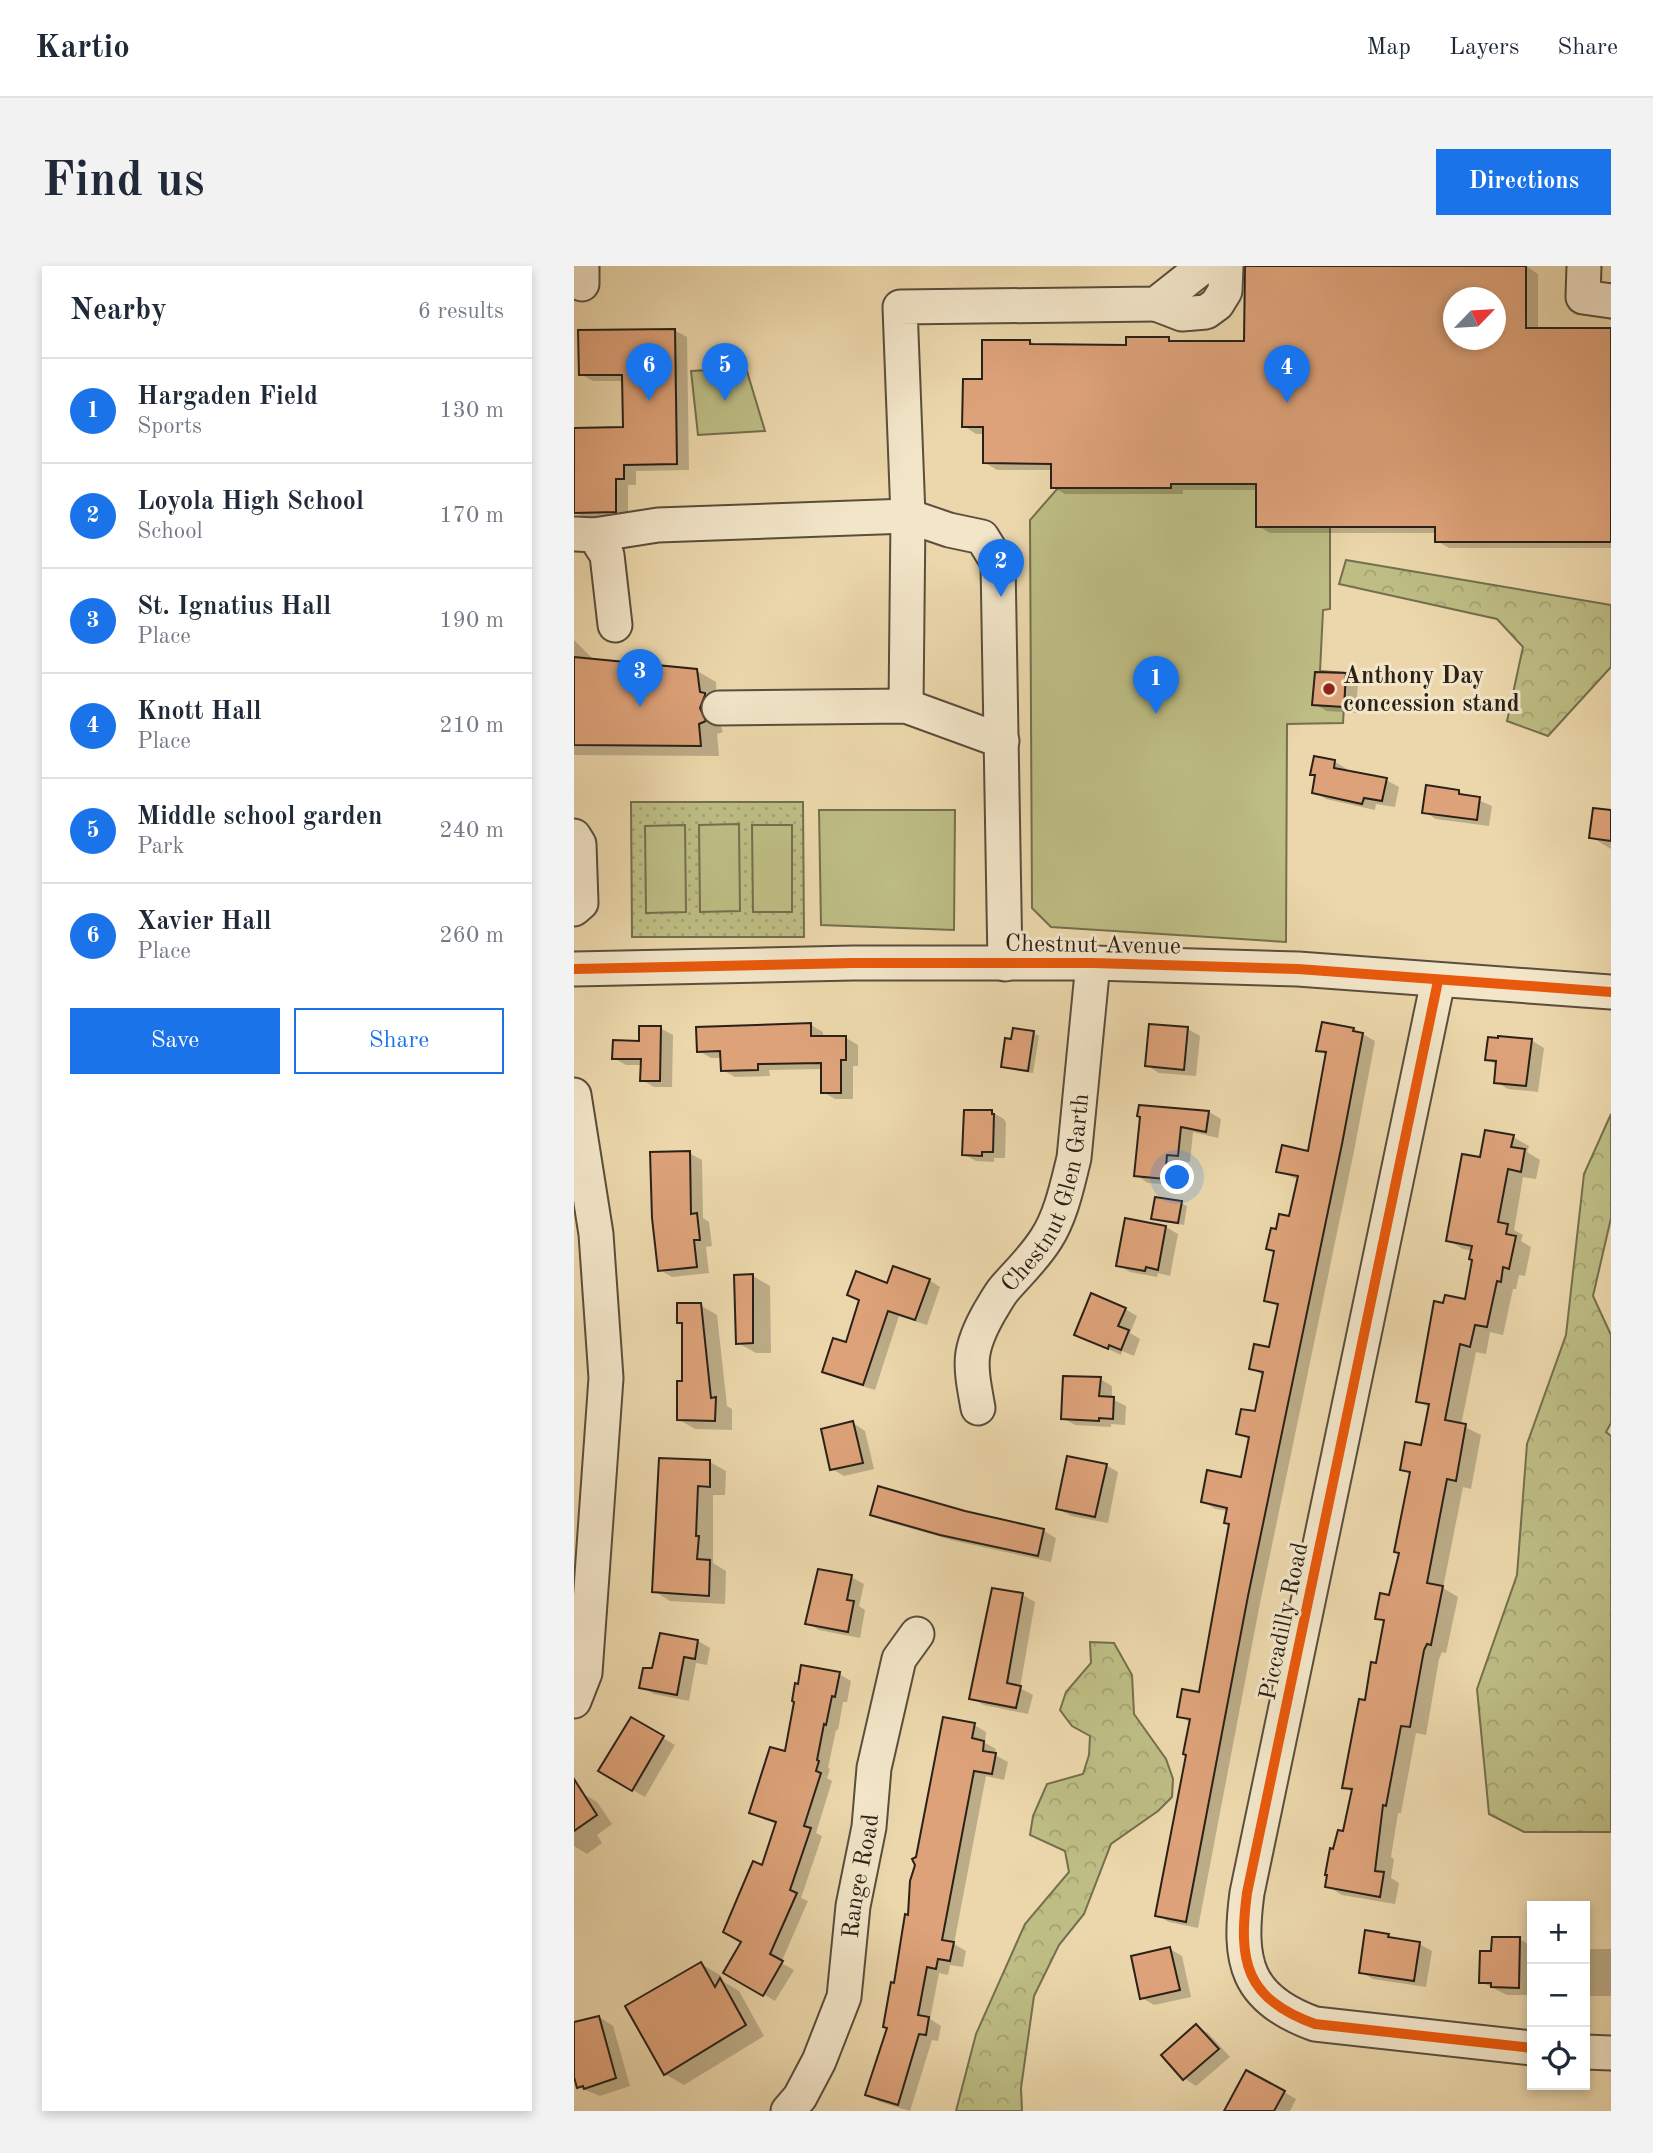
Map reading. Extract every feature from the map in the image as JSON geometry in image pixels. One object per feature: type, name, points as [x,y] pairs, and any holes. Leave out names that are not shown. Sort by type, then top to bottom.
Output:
[{"type":"street","points":[[1156,304],[1204,266]]},
{"type":"street","points":[[906,706],[908,516],[900,307],[1156,304],[1182,314],[1206,312],[1217,304],[1225,291],[1226,266]]},
{"type":"street","points":[[1584,266],[1583,297],[1611,300]]},
{"type":"street","points":[[584,534],[658,526],[908,516],[949,530],[982,537],[998,563],[1004,964]]},
{"type":"street","points":[[584,534],[607,555],[615,625]]},
{"type":"street","points":[[719,708],[906,706],[1002,741]]},
{"type":"street","points":[[574,836],[579,844],[581,903],[574,909]]},
{"type":"street","name":"Chestnut Avenue","points":[[574,969],[853,963],[1093,963],[1298,969],[1611,992]]},
{"type":"street","name":"Chestnut Glen Garth","points":[[978,1408],[972,1374],[972,1350],[977,1337],[1002,1291],[1033,1259],[1048,1237],[1066,1189],[1074,1158],[1093,963]]},
{"type":"street","name":"Piccadilly Road","points":[[1438,981],[1247,1893],[1243,1947],[1254,1981],[1278,2007],[1294,2017],[1315,2024],[1527,2047]]},
{"type":"street","points":[[574,1094],[577,1128],[596,1234],[588,1312],[606,1378],[585,1673],[574,1701]]},
{"type":"street","name":"Range Road","points":[[788,2111],[800,2097],[819,2061],[844,1997],[853,1906],[869,1827],[874,1768],[899,1659],[917,1634]]},
{"type":"street","points":[[1590,2052],[1611,2053]]},
{"type":"green space","points":[[746,368],[765,431],[698,435],[691,371]]},
{"type":"green space","points":[[1171,484],[1256,484],[1256,527],[1330,527],[1330,609],[1323,610],[1320,671],[1346,673],[1343,723],[1287,724],[1286,942],[1051,927],[1032,908],[1030,520],[1058,488],[1171,488]]},
{"type":"green space","points":[[1346,560],[1611,605],[1611,667],[1548,736],[1507,721],[1523,647],[1497,619],[1339,584]]},
{"type":"green space","points":[[631,802],[803,802],[804,937],[632,937]]},
{"type":"green space","points":[[819,810],[955,810],[954,930],[821,925]]},
{"type":"green space","points":[[739,824],[740,911],[700,912],[699,825]]},
{"type":"green space","points":[[685,825],[686,912],[646,913],[645,826]]},
{"type":"green space","points":[[752,825],[792,825],[792,912],[753,912]]},
{"type":"green space","points":[[1611,1114],[1611,1218],[1593,1296],[1611,1335],[1611,1423],[1606,1432],[1611,1436],[1611,1832],[1524,1832],[1489,1814],[1477,1689],[1517,1575],[1527,1444],[1566,1335],[1584,1174]]},
{"type":"green space","points":[[1090,1642],[1114,1643],[1132,1675],[1134,1714],[1166,1759],[1173,1779],[1172,1797],[1158,1811],[1111,1844],[1084,1914],[1059,1945],[1034,1996],[1021,2088],[1022,2111],[956,2111],[976,2034],[1025,1924],[1069,1872],[1065,1851],[1030,1835],[1033,1816],[1047,1784],[1083,1774],[1089,1755],[1090,1736],[1072,1726],[1060,1710],[1066,1692],[1091,1663]]},
{"type":"building","points":[[1245,266],[1526,266],[1526,328],[1611,328],[1611,542],[1435,542],[1435,527],[1256,527],[1256,484],[1171,484],[1171,488],[1051,488],[1051,464],[983,463],[983,427],[962,427],[963,379],[982,379],[982,340],[1030,340],[1030,344],[1126,345],[1126,337],[1169,337],[1169,341],[1244,341]]},
{"type":"building","points":[[675,329],[677,464],[624,465],[624,479],[616,479],[616,512],[574,513],[574,428],[623,427],[622,375],[579,375],[578,330]]},
{"type":"building","points":[[574,657],[697,669],[700,692],[705,693],[700,708],[706,721],[699,724],[701,746],[574,745]]},
{"type":"building","name":"Anthony Day concession stand","points":[[1315,672],[1346,673],[1344,707],[1312,705]]},
{"type":"building","points":[[1314,756],[1335,760],[1334,768],[1387,778],[1382,801],[1364,798],[1362,804],[1312,793],[1315,775],[1310,775]]},
{"type":"building","points":[[1426,785],[1459,790],[1459,794],[1480,797],[1477,820],[1422,813]]},
{"type":"building","points":[[1593,808],[1611,810],[1611,841],[1589,838]]},
{"type":"building","points":[[1322,1022],[1354,1028],[1353,1031],[1363,1033],[1248,1596],[1186,1922],[1155,1916],[1186,1755],[1183,1754],[1190,1719],[1177,1717],[1182,1689],[1199,1692],[1229,1524],[1224,1523],[1227,1508],[1201,1502],[1207,1470],[1241,1477],[1249,1437],[1236,1434],[1241,1409],[1255,1411],[1263,1372],[1249,1369],[1254,1344],[1269,1347],[1278,1304],[1264,1301],[1274,1251],[1266,1249],[1271,1228],[1276,1229],[1279,1214],[1289,1216],[1298,1176],[1276,1172],[1282,1145],[1308,1151],[1326,1052],[1316,1051]]},
{"type":"building","points":[[811,1023],[811,1036],[846,1036],[846,1060],[841,1060],[841,1093],[821,1093],[821,1063],[758,1064],[758,1070],[721,1071],[720,1051],[697,1052],[696,1027]]},
{"type":"building","points":[[1149,1024],[1188,1027],[1184,1070],[1145,1066]]},
{"type":"building","points":[[639,1026],[661,1026],[660,1081],[640,1081],[641,1059],[612,1059],[613,1040],[639,1041]]},
{"type":"building","points":[[1013,1028],[1034,1031],[1028,1071],[1001,1067],[1005,1038],[1011,1039]]},
{"type":"building","points":[[1488,1037],[1532,1039],[1526,1086],[1494,1083],[1496,1061],[1485,1060]]},
{"type":"building","points":[[1139,1105],[1209,1111],[1206,1132],[1181,1127],[1178,1156],[1167,1155],[1165,1179],[1134,1176]]},
{"type":"building","points":[[964,1110],[992,1110],[993,1152],[982,1152],[982,1156],[962,1155]]},
{"type":"building","points":[[1485,1130],[1514,1135],[1511,1147],[1525,1149],[1521,1172],[1508,1169],[1498,1222],[1508,1224],[1506,1234],[1516,1236],[1509,1269],[1503,1267],[1501,1282],[1497,1281],[1487,1327],[1475,1325],[1470,1347],[1460,1344],[1445,1420],[1466,1424],[1456,1481],[1447,1479],[1427,1583],[1443,1586],[1431,1645],[1427,1644],[1424,1650],[1410,1727],[1401,1726],[1386,1806],[1383,1805],[1375,1871],[1384,1872],[1380,1897],[1325,1887],[1325,1875],[1330,1848],[1333,1849],[1338,1830],[1343,1831],[1352,1789],[1342,1788],[1359,1699],[1365,1700],[1371,1662],[1376,1663],[1384,1620],[1375,1619],[1380,1593],[1389,1595],[1399,1553],[1394,1552],[1410,1472],[1400,1470],[1405,1442],[1421,1445],[1429,1404],[1416,1402],[1434,1301],[1443,1303],[1445,1295],[1465,1299],[1472,1246],[1446,1241],[1462,1154],[1480,1157]]},
{"type":"building","points":[[690,1151],[691,1214],[697,1213],[700,1240],[694,1240],[697,1267],[658,1271],[652,1218],[650,1152]]},
{"type":"building","points":[[1155,1197],[1182,1201],[1178,1223],[1151,1219]]},
{"type":"building","points":[[1125,1218],[1166,1226],[1158,1270],[1146,1267],[1145,1271],[1116,1266]]},
{"type":"building","points":[[893,1266],[930,1279],[915,1320],[888,1311],[863,1385],[822,1372],[833,1338],[846,1342],[859,1300],[847,1295],[856,1271],[887,1283]]},
{"type":"building","points":[[753,1274],[753,1343],[736,1344],[734,1275]]},
{"type":"building","points":[[1091,1293],[1126,1308],[1118,1326],[1129,1330],[1121,1350],[1109,1345],[1108,1349],[1074,1335]]},
{"type":"building","points":[[677,1303],[701,1303],[711,1398],[716,1397],[715,1421],[677,1420],[677,1381],[682,1381],[682,1323],[677,1323]]},
{"type":"building","points":[[1063,1376],[1101,1377],[1099,1396],[1114,1397],[1113,1419],[1061,1419]]},
{"type":"building","points":[[853,1421],[863,1463],[830,1470],[821,1429]]},
{"type":"building","points":[[1067,1456],[1107,1464],[1095,1517],[1056,1509]]},
{"type":"building","points":[[659,1458],[710,1460],[710,1487],[698,1486],[696,1536],[699,1536],[697,1559],[710,1560],[709,1596],[652,1592]]},
{"type":"building","points":[[878,1486],[965,1511],[1044,1529],[1038,1556],[940,1535],[870,1515]]},
{"type":"building","points":[[818,1569],[852,1575],[847,1600],[854,1601],[848,1632],[805,1624]]},
{"type":"building","points":[[992,1588],[1023,1593],[1007,1683],[1021,1686],[1016,1708],[969,1699]]},
{"type":"building","points":[[660,1633],[698,1640],[695,1659],[684,1657],[677,1695],[639,1688],[643,1668],[652,1668]]},
{"type":"building","points":[[801,1665],[840,1672],[835,1697],[832,1696],[826,1725],[824,1724],[817,1760],[816,1771],[821,1773],[804,1826],[811,1828],[790,1890],[797,1893],[770,1954],[783,1961],[763,1996],[723,1973],[741,1942],[723,1932],[753,1861],[762,1865],[776,1822],[749,1813],[770,1747],[785,1751],[795,1683],[798,1684]]},
{"type":"building","points":[[631,1717],[664,1736],[632,1791],[598,1771]]},
{"type":"building","points":[[943,1717],[975,1723],[972,1738],[984,1741],[983,1751],[996,1753],[992,1774],[974,1771],[942,1940],[954,1942],[950,1961],[938,1959],[936,1969],[927,1967],[918,2015],[929,2017],[926,2035],[919,2034],[898,2105],[865,2095],[887,2028],[883,2027],[891,1982],[894,1983],[905,1914],[908,1915],[910,1881],[915,1865],[912,1859],[916,1857]]},
{"type":"building","points":[[574,1779],[597,1815],[574,1831]]},
{"type":"building","points":[[1365,1930],[1420,1942],[1414,1981],[1359,1973]]},
{"type":"building","points":[[1492,1937],[1520,1937],[1519,1988],[1491,1987],[1491,1983],[1479,1983],[1480,1951],[1491,1951]]},
{"type":"building","points":[[1170,1947],[1180,1990],[1140,1999],[1131,1956]]},
{"type":"building","points":[[701,1962],[715,1987],[720,1978],[746,2025],[664,2075],[625,2006]]},
{"type":"building","points":[[599,2016],[616,2078],[584,2089],[583,2086],[577,2088],[574,2077],[574,2022]]},
{"type":"building","points":[[1196,2024],[1219,2049],[1183,2080],[1161,2055]]},
{"type":"building","points":[[1246,2070],[1285,2091],[1274,2111],[1224,2111]]},
{"type":"cycle path","points":[[574,969],[853,963],[1093,963],[1298,969],[1611,992]]},
{"type":"cycle path","points":[[1438,981],[1247,1893],[1244,1939],[1251,1975],[1260,1989],[1274,2003],[1315,2024],[1527,2047]]},
{"type":"place","name":"Xavier Hall","points":[[649,401]]},
{"type":"place","name":"Middle school garden","points":[[725,401]]},
{"type":"place","name":"Knott Hall","points":[[1287,403]]},
{"type":"place","name":"Loyola High School","points":[[1001,597]]},
{"type":"place","name":"Anthony Day concession stand","points":[[1329,689]]},
{"type":"place","name":"St. Ignatius Hall","points":[[640,707]]},
{"type":"place","name":"Hargaden Field","points":[[1156,714]]}]
